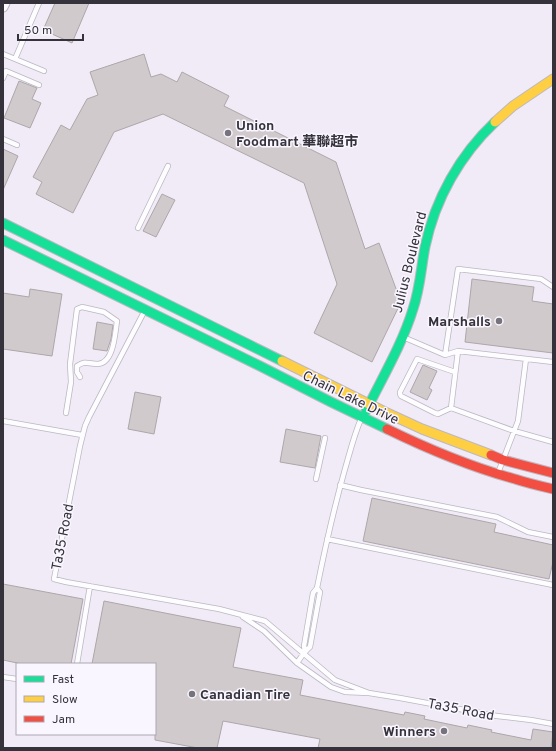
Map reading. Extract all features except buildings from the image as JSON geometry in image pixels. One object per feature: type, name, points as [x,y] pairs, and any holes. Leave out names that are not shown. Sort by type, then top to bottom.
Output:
[{"type":"street","points":[[3,7],[5,3]]},
{"type":"street","name":"Julius Boulevard","points":[[362,418],[404,337],[418,294],[424,252],[430,227],[438,203],[456,168],[471,147],[488,128],[518,103],[553,79]]},
{"type":"street","name":"Chain Lake Drive","points":[[3,223],[422,429],[503,460],[553,473]]},
{"type":"street","name":"Chain Lake Drive","points":[[3,240],[400,436],[431,450],[476,467],[534,485],[553,489]]},
{"type":"street","points":[[145,310],[152,297]]},
{"type":"lane","points":[[15,59],[38,3]]},
{"type":"lane","points":[[3,54],[44,71]]},
{"type":"lane","points":[[3,78],[6,71],[39,85]]},
{"type":"lane","points":[[3,139],[17,145]]},
{"type":"lane","points":[[138,228],[168,166]]},
{"type":"lane","points":[[445,355],[458,269],[541,279],[553,286]]},
{"type":"lane","points":[[66,413],[71,382],[70,364],[78,309],[82,307],[104,312],[117,322],[111,353],[106,361],[100,364],[83,363],[77,366],[77,372],[80,377]]},
{"type":"lane","points":[[3,421],[82,435],[89,417],[145,310]]},
{"type":"lane","points":[[404,337],[445,355],[458,351],[553,362]]},
{"type":"lane","points":[[451,408],[458,351]]},
{"type":"lane","points":[[455,372],[417,359],[400,394],[401,396],[438,414],[451,408],[514,431],[553,442]]},
{"type":"lane","points":[[497,474],[518,421],[526,359]]},
{"type":"lane","points":[[297,663],[310,647],[320,592],[317,588],[327,539],[340,485],[356,430],[362,418]]},
{"type":"lane","name":"Ta35 Road","points":[[82,435],[54,579],[212,608],[265,621],[335,680],[369,693]]},
{"type":"lane","points":[[316,479],[325,438]]},
{"type":"lane","points":[[340,485],[497,517],[528,532],[553,537]]},
{"type":"lane","points":[[327,539],[553,585]]},
{"type":"lane","points":[[77,663],[90,586]]},
{"type":"lane","name":"Ta35 Road","points":[[240,615],[264,631],[297,663],[331,687],[345,692],[369,693],[497,716],[553,724]]},
{"type":"lane","points":[[3,677],[16,679]]},
{"type":"traffic: fast","points":[[366,411],[398,348],[408,322],[417,294],[429,229],[442,195],[460,163],[482,135],[495,122]]},
{"type":"traffic: fast","points":[[3,223],[282,361]]},
{"type":"traffic: fast","points":[[3,240],[387,429]]},
{"type":"traffic: slow","points":[[495,122],[513,106],[553,79]]},
{"type":"traffic: slow","points":[[282,361],[422,429],[491,455]]},
{"type":"traffic: jam","points":[[387,429],[418,444],[466,463],[553,489]]},
{"type":"traffic: jam","points":[[491,455],[503,460],[553,473]]},
{"type":"place","name":"Union Foodmart 華聯超市","points":[[228,133]]},
{"type":"place","name":"Marshalls","points":[[499,321]]},
{"type":"place","name":"Canadian Tire","points":[[192,694]]},
{"type":"place","name":"Winners","points":[[444,731]]}]
